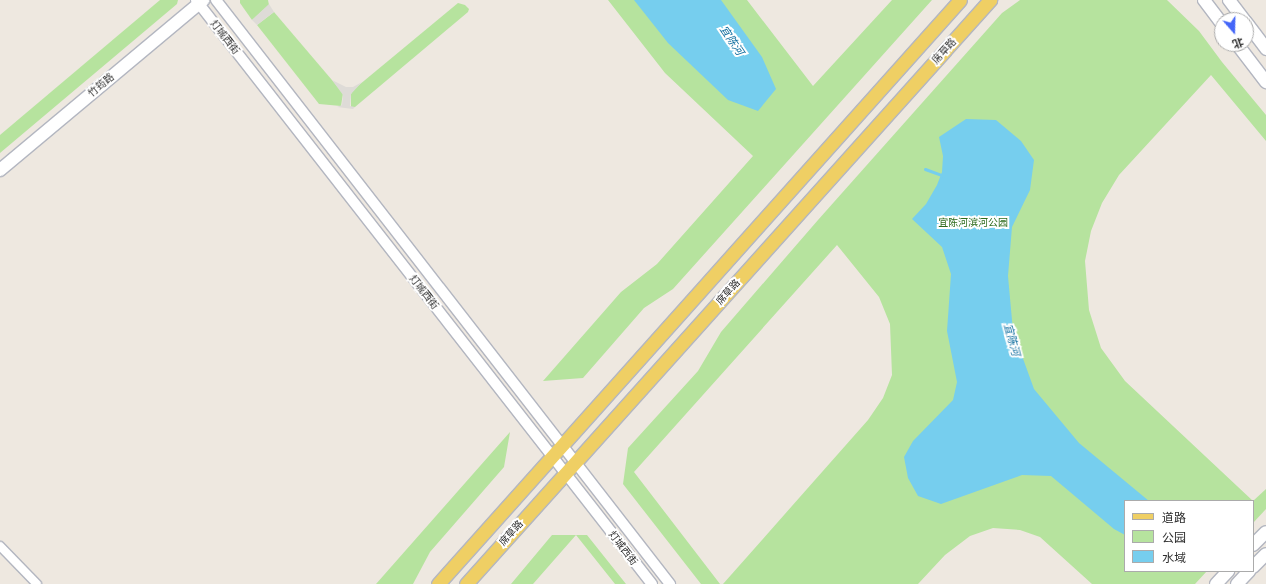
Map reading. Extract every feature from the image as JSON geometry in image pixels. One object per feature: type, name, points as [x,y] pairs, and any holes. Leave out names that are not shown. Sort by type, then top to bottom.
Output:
[{"type":"main road","name":"席草路","points":[[438,584],[561,444],[960,0]]},
{"type":"main road","name":"席草路","points":[[466,584],[990,0]]},
{"type":"main road","points":[[1204,0],[1214,13]]},
{"type":"main road","points":[[1229,0],[1238,12]]},
{"type":"main road","name":"竹筠路","points":[[0,170],[199,1]]},
{"type":"main road","points":[[1254,33],[1266,49]]},
{"type":"main road","points":[[1243,52],[1266,82]]},
{"type":"main road","points":[[1254,544],[1266,532]]},
{"type":"main road","points":[[1254,566],[1266,554]]},
{"type":"main road","points":[[1216,584],[1227,572]]},
{"type":"main road","points":[[1237,584],[1248,572]]},
{"type":"street","name":"灯城西街","points":[[216,0],[670,584]]},
{"type":"street","name":"灯城西街","points":[[199,1],[551,456],[652,584]]},
{"type":"street","points":[[0,546],[37,584]]},
{"type":"green space","points":[[160,0],[178,0],[177,4],[0,153],[0,135]]},
{"type":"green space","points":[[240,0],[268,0],[269,5],[252,20],[240,3]]},
{"type":"green space","points":[[608,0],[747,0],[813,86],[892,0],[932,0],[673,289],[644,308],[583,378],[543,381],[621,292],[657,264],[753,156],[665,73]]},
{"type":"green space","name":"宜陈河滨河公园","points":[[1020,0],[1167,0],[1199,31],[1214,52],[1266,115],[1266,141],[1211,75],[1119,175],[1102,203],[1091,231],[1085,261],[1089,310],[1101,348],[1125,381],[1252,500],[1124,500],[1124,572],[1206,572],[1195,584],[1092,584],[1040,537],[1020,530],[993,528],[970,536],[945,555],[918,584],[723,584],[868,420],[883,398],[892,375],[890,324],[879,297],[837,245],[634,472],[720,584],[701,584],[623,484],[628,448],[698,371],[721,332],[818,220],[1002,13]]},
{"type":"green space","points":[[458,3],[465,5],[469,9],[468,12],[355,107],[351,107],[351,94],[353,90]]},
{"type":"green space","points":[[274,12],[343,93],[341,106],[319,104],[257,25]]},
{"type":"green space","points":[[510,432],[504,467],[430,552],[413,584],[376,584]]},
{"type":"green space","points":[[1266,489],[1266,509],[1254,522],[1254,500]]},
{"type":"green space","points":[[552,535],[576,535],[533,584],[511,584]]},
{"type":"green space","points":[[576,535],[587,535],[626,584],[615,584]]},
{"type":"shaded area","points":[[269,4],[274,12],[257,25],[252,20]]},
{"type":"shaded area","points":[[332,80],[346,87],[353,87],[362,82],[351,94],[350,106],[355,107],[353,109],[337,107],[342,105],[343,95]]},
{"type":"water","points":[[634,0],[721,0],[762,57],[776,89],[758,111],[728,100],[668,43]]},
{"type":"water","points":[[966,119],[996,120],[1021,141],[1034,160],[1030,190],[1012,227],[1008,276],[1013,331],[1034,389],[1079,443],[1148,500],[1124,500],[1124,534],[1114,529],[1051,476],[1022,475],[941,504],[918,496],[908,478],[904,457],[913,441],[953,400],[957,382],[947,331],[951,274],[942,247],[912,219],[926,204],[937,185],[942,172],[943,156],[939,137]]},
{"type":"waterway","name":"宜陈河","points":[[925,169],[944,176]]}]
